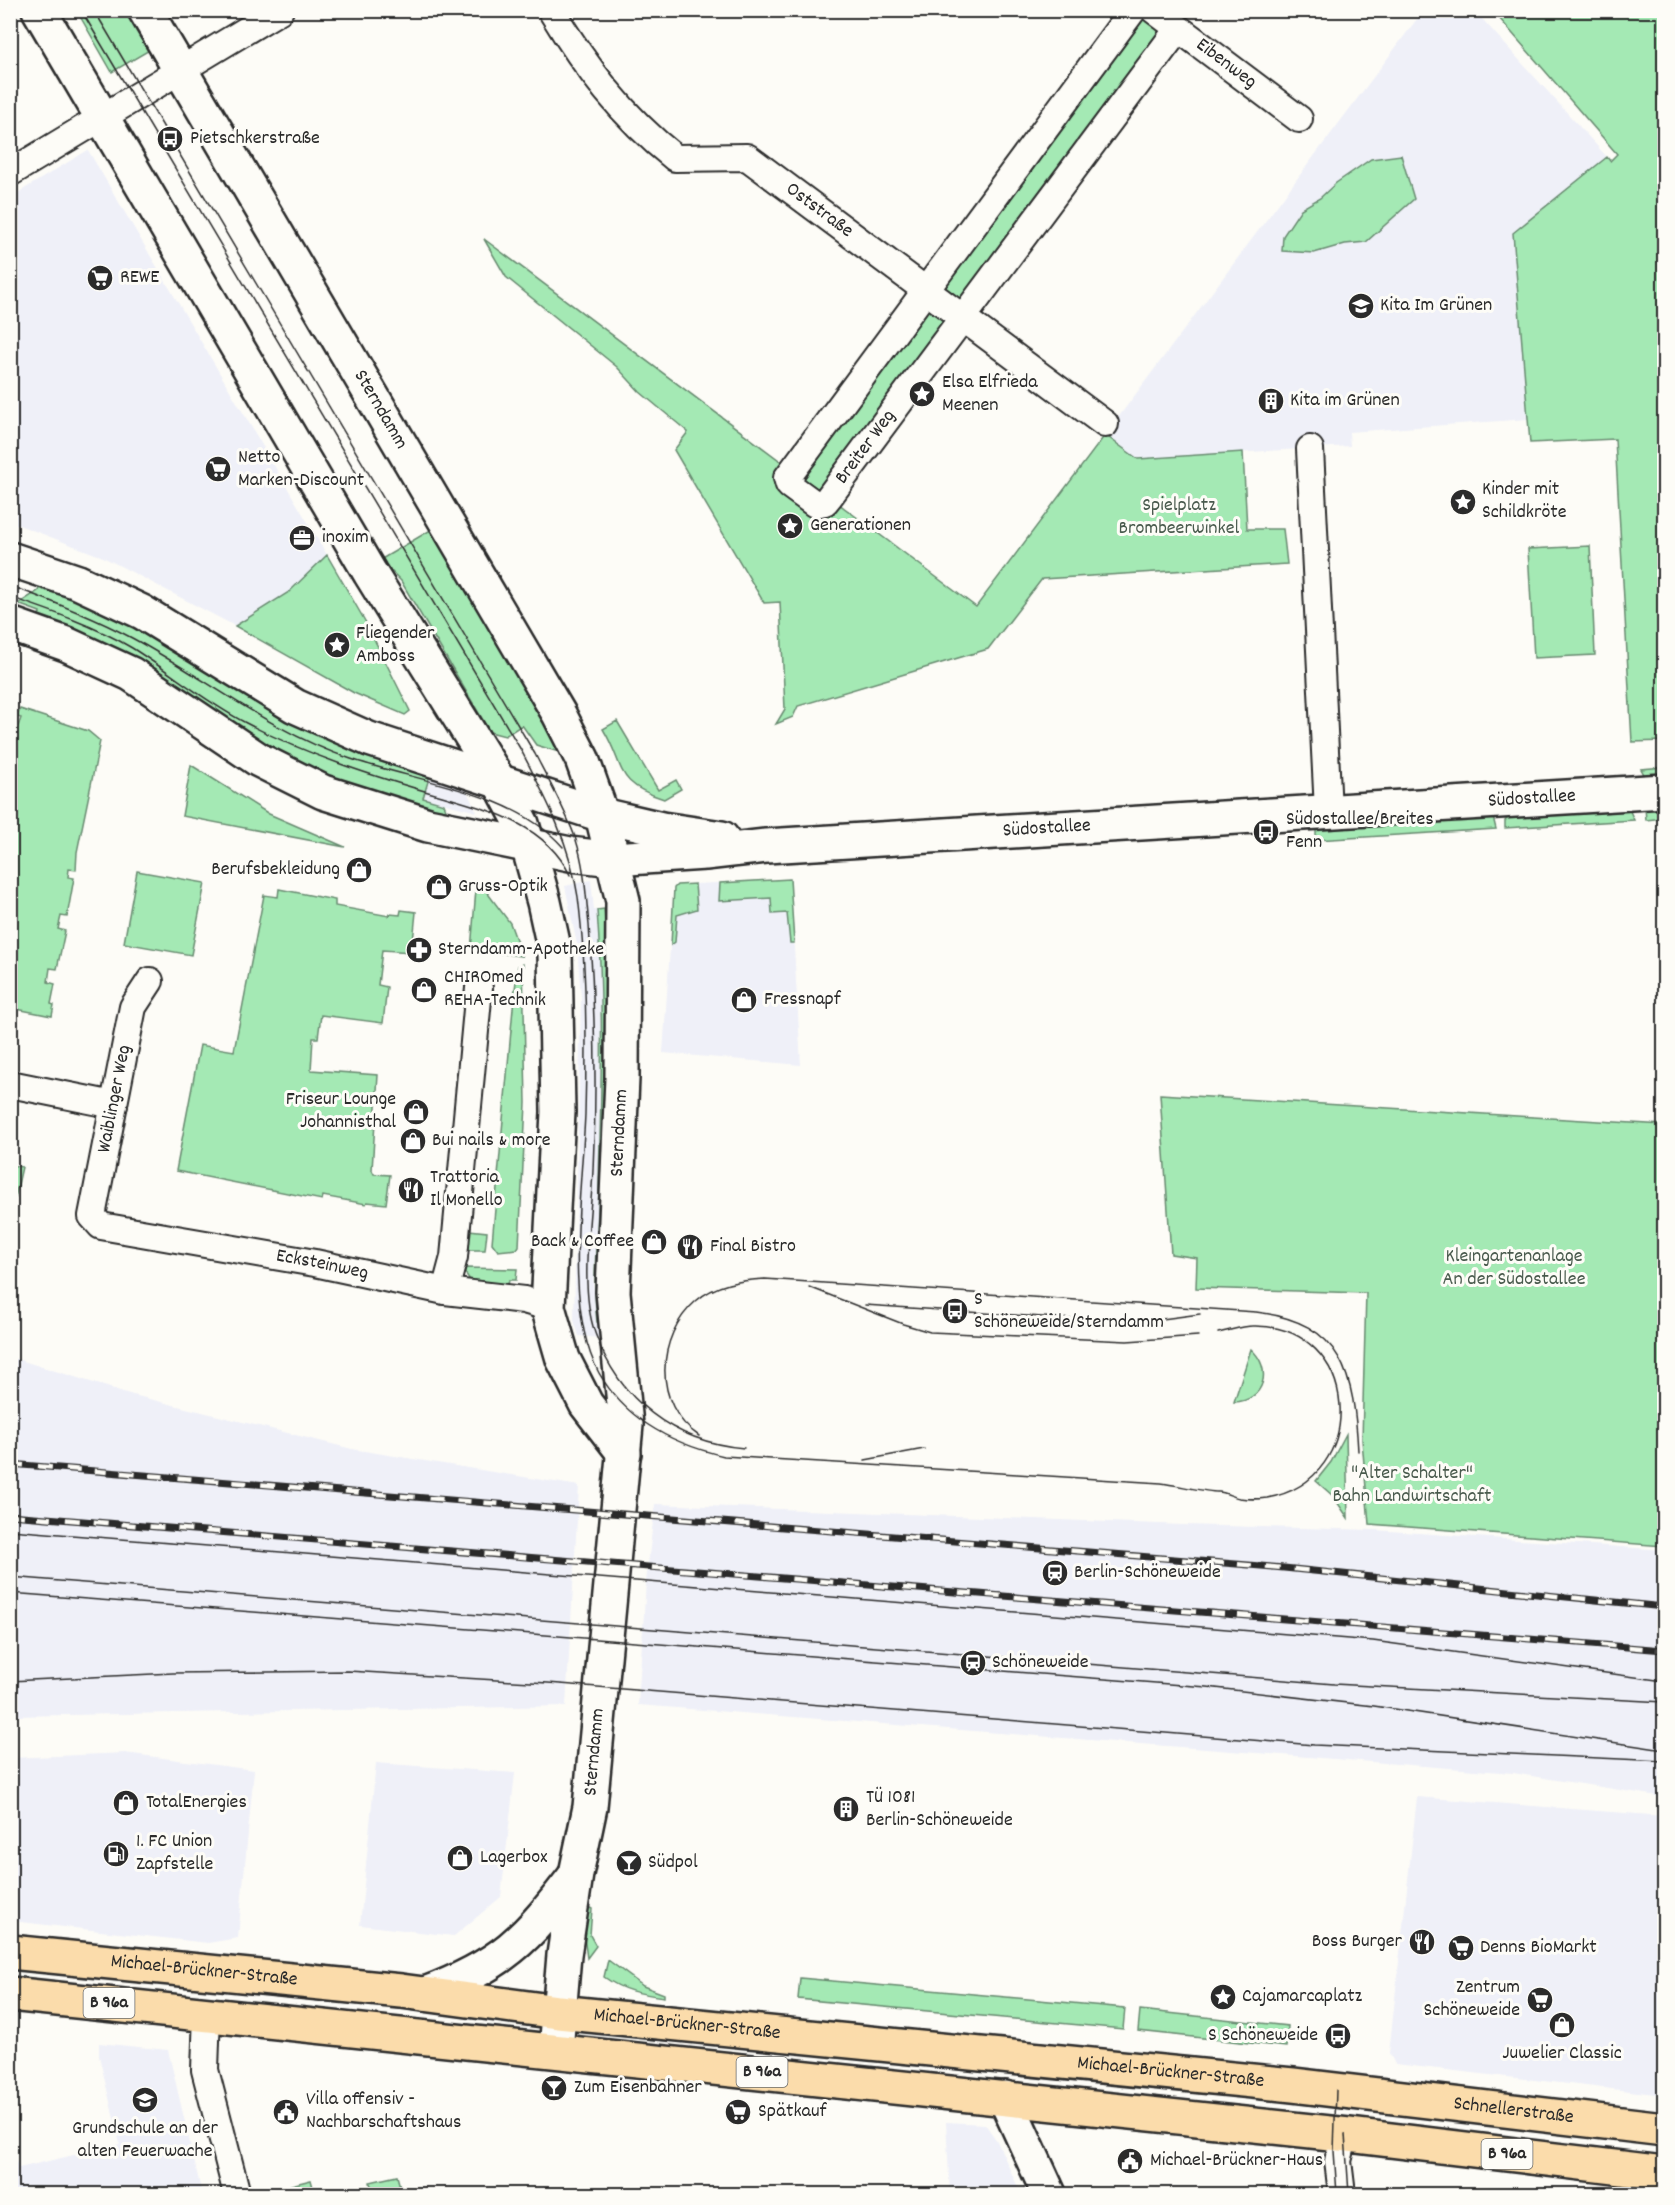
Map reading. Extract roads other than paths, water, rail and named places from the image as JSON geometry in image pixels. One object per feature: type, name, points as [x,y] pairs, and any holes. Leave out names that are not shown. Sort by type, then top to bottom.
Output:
[{"type":"main road","points":[[39,10],[370,573],[499,781],[522,824],[555,952],[558,1112],[529,1303],[563,1359],[586,1404],[624,1453]]},
{"type":"main road","name":"Sterndamm","points":[[145,10],[559,714],[582,759],[602,815],[623,901],[622,1078],[613,1292],[626,1407],[624,1453],[590,1807],[576,1874],[558,2012],[556,2050]]},
{"type":"main road","points":[[10,559],[78,582],[142,612],[295,706],[369,739],[602,815]]},
{"type":"main road","points":[[10,624],[66,644],[131,674],[259,760],[323,792],[428,825],[528,846]]},
{"type":"main road","name":"Südostallee","points":[[528,846],[613,859],[705,853],[766,846],[1665,791]]},
{"type":"main road","name":"Südostallee","points":[[602,815],[662,829],[766,846]]},
{"type":"main road","points":[[425,1994],[460,1981],[514,1947],[549,1910],[576,1874]]},
{"type":"main road","name":"Michael-Brückner-Straße","points":[[10,1952],[425,1994],[558,2012],[1363,2093]]},
{"type":"main road","name":"Michael-Brückner-Straße","points":[[10,1994],[1347,2135]]},
{"type":"main road","points":[[1347,2135],[1363,2093]]},
{"type":"main road","name":"Schnellerstraße","points":[[1363,2093],[1665,2129]]},
{"type":"main road","points":[[1005,2098],[1049,2194]]},
{"type":"main road","name":"B 96a","points":[[1347,2135],[1665,2173]]},
{"type":"street","points":[[10,173],[280,10]]},
{"type":"street","name":"Oststraße","points":[[551,10],[582,63],[643,133],[675,158],[747,157],[964,316],[1105,424]]},
{"type":"street","name":"Breiter Weg","points":[[1134,10],[787,478],[789,485],[815,504],[825,502],[964,316],[1165,17]]},
{"type":"street","name":"Eibenweg","points":[[1165,17],[1299,119]]},
{"type":"street","points":[[1310,449],[1328,812]]},
{"type":"street","name":"Waiblinger Weg","points":[[95,1221],[92,1216],[133,1007],[150,981]]},
{"type":"street","points":[[445,1291],[454,1257],[479,988]]},
{"type":"street","points":[[10,1084],[114,1105]]},
{"type":"street","name":"Ecksteinweg","points":[[95,1221],[101,1226],[315,1263],[445,1291],[529,1303]]},
{"type":"street","points":[[207,2013],[205,2070],[237,2194]]},
{"type":"street","points":[[1342,2194],[1338,2161],[1347,2135]]},
{"type":"tram line","points":[[81,10],[521,750],[563,839],[578,897],[586,1006],[585,1114],[577,1247],[578,1282],[581,1316],[588,1346],[599,1373],[610,1390],[623,1405],[652,1428],[687,1445],[724,1456],[1161,1483],[1223,1492],[1246,1499],[1267,1498],[1301,1485],[1324,1463],[1337,1435],[1340,1404],[1333,1375],[1316,1349],[1289,1332],[1253,1326],[1218,1333]]},
{"type":"tram line","points":[[94,10],[535,754],[567,818],[576,840],[583,872],[593,986],[595,1109],[587,1274],[590,1315],[595,1333],[605,1357],[618,1378],[652,1413],[672,1427],[694,1437],[744,1448]]},
{"type":"tram line","points":[[10,586],[117,630],[266,719],[322,748],[351,759],[493,801],[543,828],[563,847]]},
{"type":"tram line","points":[[10,597],[118,640],[231,715],[294,746],[367,773],[479,807],[515,822],[547,844],[560,858],[570,875]]},
{"type":"tram line","points":[[699,1436],[684,1423],[673,1407],[667,1389],[665,1370],[667,1351],[673,1332],[683,1316],[703,1295],[738,1282],[765,1279],[1256,1312],[1285,1318],[1308,1327],[1326,1341],[1338,1357],[1353,1399],[1358,1451]]},
{"type":"tram line","points":[[809,1287],[903,1324],[930,1332],[1127,1341],[1198,1336]]},
{"type":"tram line","points":[[865,1305],[1132,1323],[1200,1314]]},
{"type":"tram line","points":[[865,1460],[924,1449]]},
{"type":"tram line","points":[[10,1530],[1373,1641],[1664,1681]]},
{"type":"tram line","points":[[10,1577],[1334,1684],[1664,1702]]},
{"type":"tram line","points":[[10,1593],[1207,1687],[1374,1706],[1664,1750]]},
{"type":"tram line","points":[[10,1681],[173,1673],[348,1671],[548,1683],[1314,1745],[1664,1761]]},
{"type":"tram line","points":[[1336,2090],[1334,2151],[1337,2194]]},
{"type":"tram line","points":[[1345,2134],[1349,2194]]},
{"type":"railway","points":[[10,1464],[1284,1568],[1664,1607]]},
{"type":"railway","points":[[10,1515],[1664,1650]]},
{"type":"place","name":"Pietschkerstraße","points":[[170,139]]},
{"type":"place","name":"REWE","points":[[100,278]]},
{"type":"place","name":"Kita Im Grünen","points":[[1361,306]]},
{"type":"place","name":"Elsa Elfrieda Meenen","points":[[922,394]]},
{"type":"place","name":"Kita im Grünen","points":[[1271,401]]},
{"type":"place","name":"Netto Marken-Discount","points":[[218,469]]},
{"type":"place","name":"Kinder mit Schildkröte","points":[[1463,502]]},
{"type":"place","name":"Generationen","points":[[790,526]]},
{"type":"place","name":"inoxim","points":[[302,538]]},
{"type":"place","name":"Fliegender Amboss","points":[[337,645]]},
{"type":"place","name":"Südostallee/Breites Fenn","points":[[1266,832]]},
{"type":"place","name":"Berufsbekleidung","points":[[359,870]]},
{"type":"place","name":"Gruss-Optik","points":[[439,887]]},
{"type":"place","name":"Sterndamm-Apotheke","points":[[419,950]]},
{"type":"place","name":"CHIROmed REHA-Technik","points":[[424,990]]},
{"type":"place","name":"Fressnapf","points":[[744,1000]]},
{"type":"place","name":"Friseur Lounge Johannisthal","points":[[416,1112]]},
{"type":"place","name":"Bui nails & more","points":[[413,1141]]},
{"type":"place","name":"Trattoria Il Monello","points":[[411,1190]]},
{"type":"place","name":"Back & Coffee","points":[[654,1242]]},
{"type":"place","name":"Final Bistro","points":[[690,1247]]},
{"type":"place","name":"S Schöneweide/Sterndamm","points":[[955,1311]]},
{"type":"place","name":"Berlin-Schöneweide","points":[[1055,1573]]},
{"type":"place","name":"Schöneweide","points":[[973,1663]]},
{"type":"place","name":"TotalEnergies","points":[[126,1803]]},
{"type":"place","name":"TÜ 1081 Berlin-Schöneweide","points":[[846,1809]]},
{"type":"place","name":"1. FC Union Zapfstelle","points":[[116,1854]]},
{"type":"place","name":"Lagerbox","points":[[460,1858]]},
{"type":"place","name":"Südpol","points":[[629,1863]]},
{"type":"place","name":"Boss Burger","points":[[1422,1942]]},
{"type":"place","name":"Denns BioMarkt","points":[[1461,1948]]},
{"type":"place","name":"Cajamarcaplatz","points":[[1223,1997]]},
{"type":"place","name":"Zentrum Schöneweide","points":[[1540,2000]]},
{"type":"place","name":"Juwelier Classic","points":[[1562,2025]]},
{"type":"place","name":"S Schöneweide","points":[[1338,2036]]},
{"type":"place","name":"Zum Eisenbahner","points":[[554,2088]]},
{"type":"place","name":"Grundschule an der alten Feuerwache","points":[[145,2100]]},
{"type":"place","name":"Villa offensiv - Nachbarschaftshaus","points":[[286,2112]]},
{"type":"place","name":"Spätkauf","points":[[738,2112]]},
{"type":"place","name":"Michael-Brückner-Haus","points":[[1130,2161]]},
{"type":"park label","name":"Spielplatz Brombeerwinkel","points":[[1179,518]]},
{"type":"park label","name":"Kleingartenanlage An der Südostallee","points":[[1514,1268]]},
{"type":"park label","name":"\"Alter Schalter\" Bahn Landwirtschaft","points":[[1412,1486]]}]
